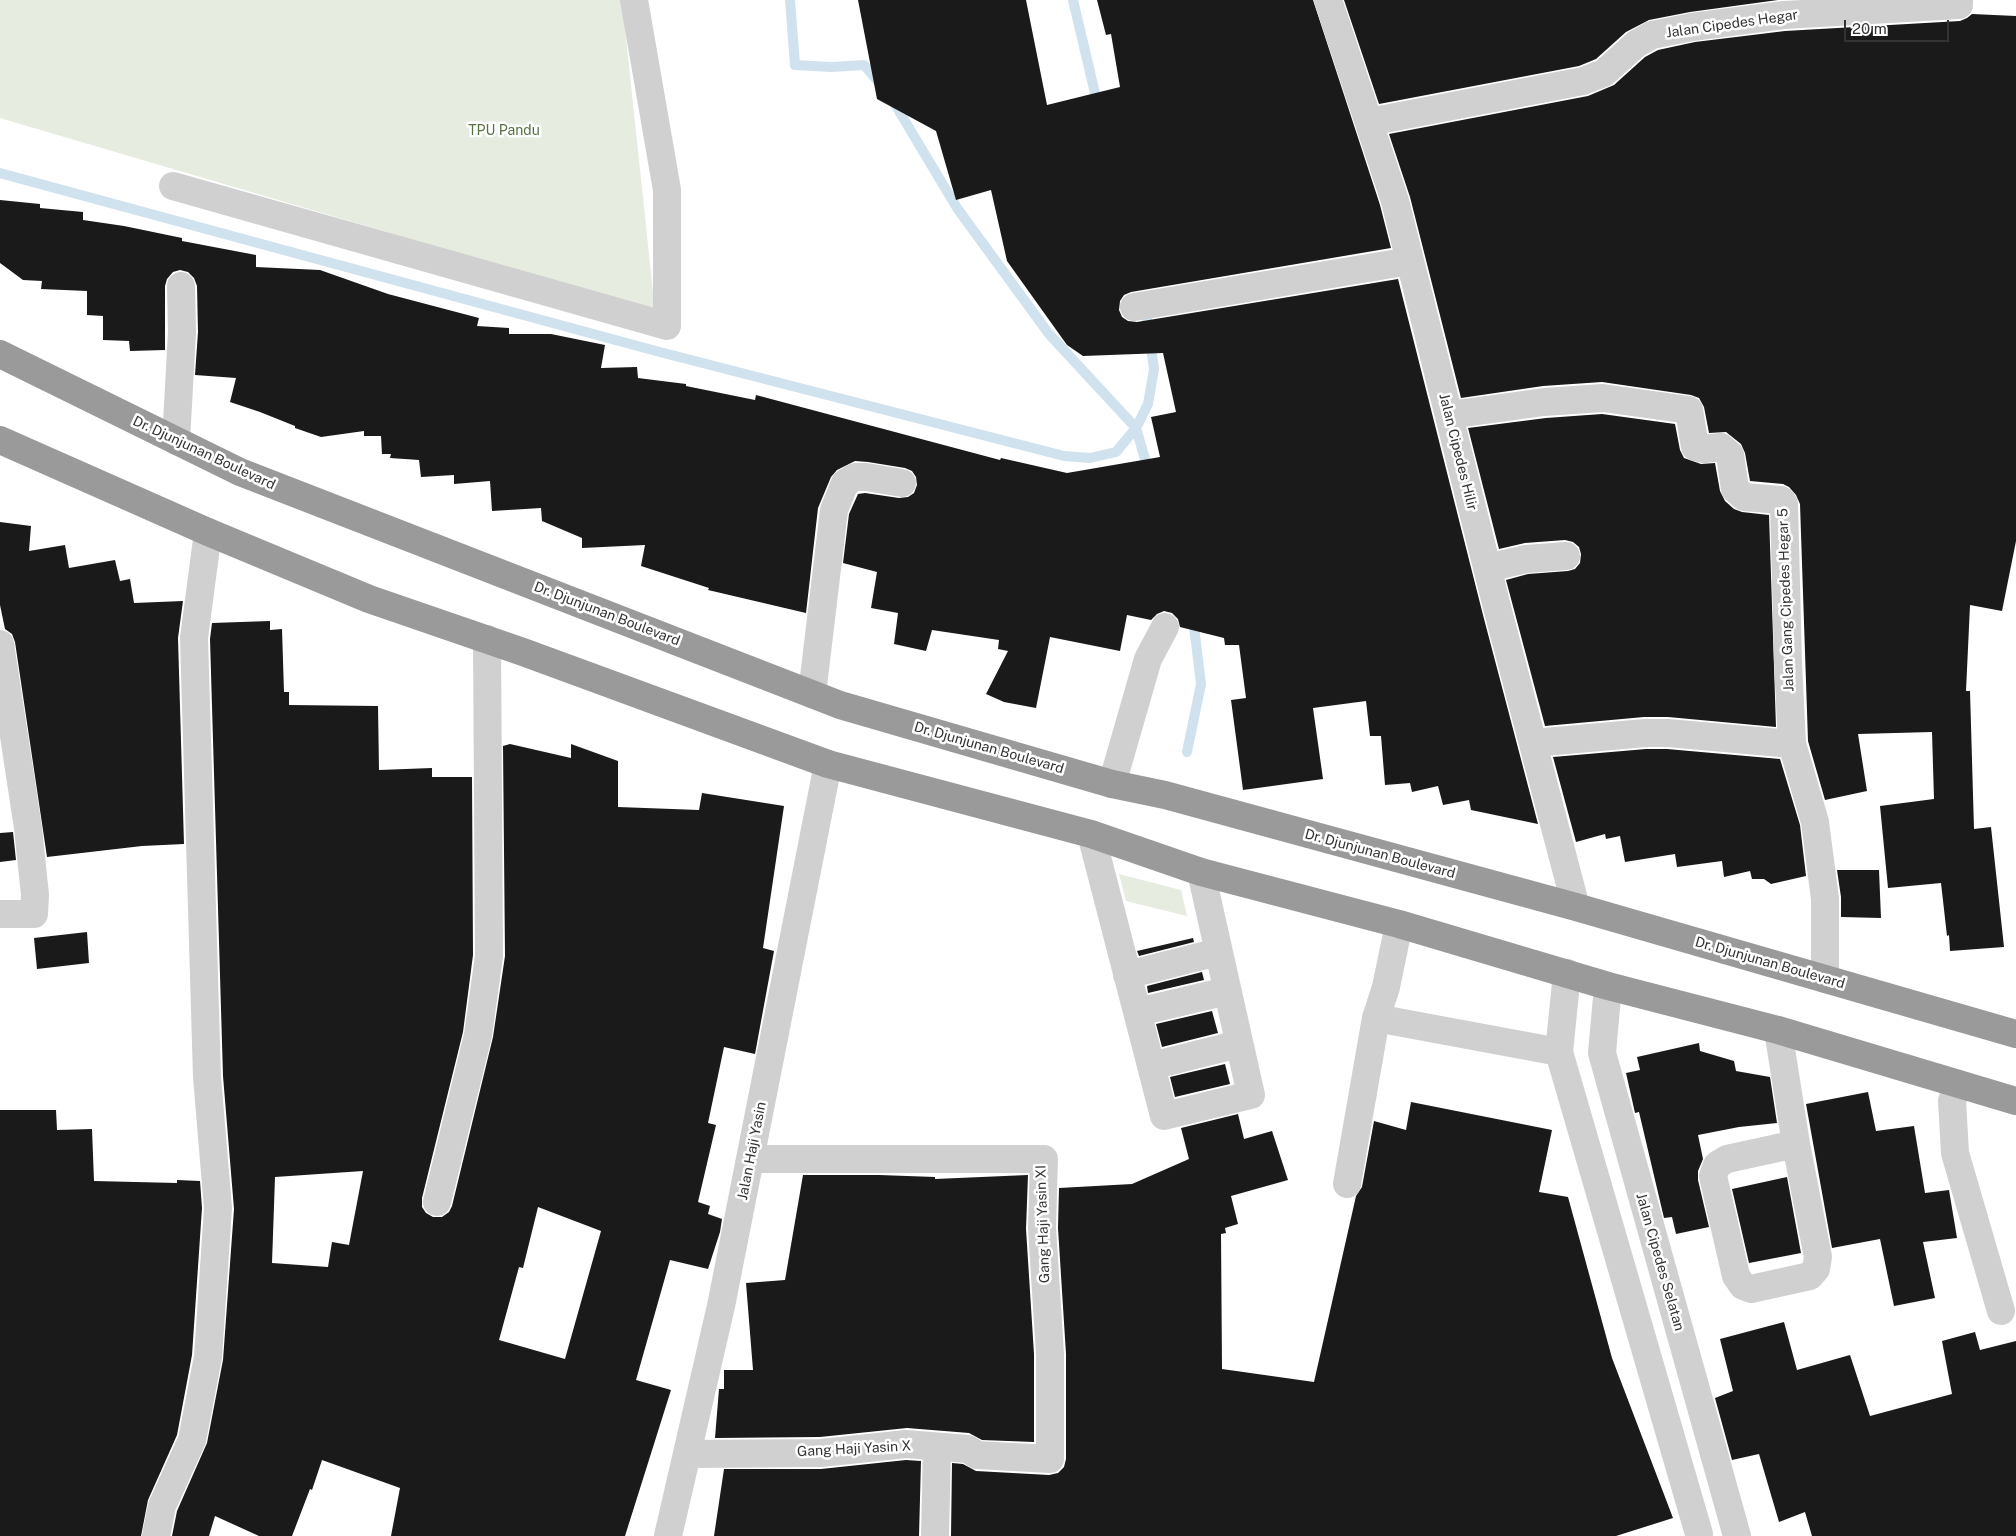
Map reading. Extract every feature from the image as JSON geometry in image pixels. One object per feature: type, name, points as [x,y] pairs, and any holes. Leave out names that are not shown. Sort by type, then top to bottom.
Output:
[{"type":"highway","name":"Dr. Djunjunan Boulevard","points":[[0,354],[240,472],[840,704],[1112,784],[1166,795],[1576,907],[2016,1034]]},
{"type":"highway","points":[[0,440],[208,532],[369,599],[487,639],[828,764],[1091,834],[1201,872],[1398,924],[1608,986],[1778,1030],[2016,1101]]},
{"type":"street","points":[[173,186],[667,326],[666,190],[634,0]]},
{"type":"street","name":"Jalan Cipedes Hilir","points":[[1328,0],[1395,201],[1487,568],[1576,907]]},
{"type":"street","name":"Jalan Cipedes Hegar","points":[[1369,122],[1584,81],[1604,73],[1636,44],[1652,35],[1692,27],[1784,16],[1958,5],[1959,0]]},
{"type":"street","points":[[1144,306],[1410,261]]},
{"type":"street","points":[[176,441],[182,332],[181,286]]},
{"type":"street","name":"Jalan Gang Cipedes Hegar 5","points":[[1449,415],[1544,402],[1603,398],[1689,410],[1695,447],[1704,449],[1721,447],[1730,455],[1735,489],[1744,497],[1781,500],[1784,504],[1792,744]]},
{"type":"street","points":[[812,694],[834,510],[844,483],[855,477],[902,483]]},
{"type":"street","points":[[156,1536],[162,1506],[192,1440],[208,1357],[218,1208],[207,1076],[194,638],[208,532]]},
{"type":"street","points":[[1487,568],[1526,559],[1566,556]]},
{"type":"street","points":[[1112,784],[1148,659],[1165,627]]},
{"type":"street","points":[[437,1202],[478,1035],[488,956],[487,639]]},
{"type":"street","points":[[0,644],[5,710],[28,828],[35,895],[34,914],[0,914]]},
{"type":"street","points":[[1533,743],[1668,732],[1792,744],[1815,822],[1825,899],[1824,979]]},
{"type":"street","name":"Jalan Haji Yasin","points":[[668,1536],[721,1306],[828,764]]},
{"type":"street","points":[[1091,834],[1164,1116],[1251,1095],[1201,872]]},
{"type":"street","points":[[1347,1184],[1376,1018],[1386,987],[1398,924]]},
{"type":"street","points":[[1127,975],[1218,952]]},
{"type":"street","points":[[1567,973],[1559,1052],[1699,1534]]},
{"type":"street","name":"Jalan Cipedes Selatan","points":[[1608,986],[1602,1053],[1737,1536]]},
{"type":"street","points":[[1138,1012],[1227,992]]},
{"type":"street","points":[[1376,1018],[1559,1052]]},
{"type":"street","points":[[1778,1030],[1796,1144],[1818,1257],[1816,1269],[1810,1276],[1751,1289],[1743,1286],[1736,1276],[1712,1176],[1717,1165],[1727,1159],[1796,1144]]},
{"type":"street","points":[[1152,1066],[1239,1044]]},
{"type":"street","points":[[1958,1084],[1952,1101],[1954,1153],[2001,1311]]},
{"type":"street","name":"Gang Haji Yasin XI","points":[[750,1159],[1044,1159],[1042,1228],[1050,1354],[1050,1459]]},
{"type":"street","name":"Gang Haji Yasin X","points":[[687,1454],[821,1452],[906,1444],[968,1449],[977,1454],[1050,1459]]},
{"type":"street","points":[[935,1536],[937,1447]]},
{"type":"green space","name":"TPU Pandu","points":[[0,0],[622,0],[655,311],[0,118]]},
{"type":"green space","points":[[1119,874],[1181,890],[1187,916],[1126,901]]},
{"type":"building","points":[[858,0],[1026,0],[1047,105],[1120,87],[1111,34],[1106,35],[1097,0],[1313,0],[1380,205],[1391,248],[1131,292],[1124,295],[1120,301],[1119,310],[1122,317],[1128,321],[1137,322],[1398,279],[1538,824],[1471,810],[1469,800],[1443,805],[1438,786],[1412,792],[1410,783],[1385,785],[1381,736],[1370,736],[1366,701],[1313,708],[1323,779],[1243,790],[1231,700],[1246,698],[1239,645],[1225,645],[1224,638],[1180,627],[1178,619],[1172,613],[1164,611],[1157,614],[1151,620],[1127,615],[1120,651],[1050,637],[1036,708],[1004,702],[986,694],[1008,651],[998,649],[999,640],[932,630],[926,651],[894,644],[898,613],[871,608],[877,572],[843,563],[849,514],[858,494],[865,493],[899,498],[908,497],[914,493],[917,485],[916,477],[912,471],[905,468],[855,461],[837,470],[831,477],[818,508],[806,613],[708,590],[709,588],[641,566],[645,545],[582,548],[582,538],[542,521],[541,508],[492,511],[490,481],[454,484],[454,475],[421,477],[419,460],[390,458],[391,454],[382,454],[381,436],[364,436],[364,431],[321,437],[230,402],[236,378],[195,375],[198,332],[197,286],[194,278],[188,272],[180,270],[173,272],[167,279],[165,286],[165,350],[130,351],[129,341],[103,340],[103,316],[87,315],[87,291],[41,289],[42,281],[23,280],[0,263],[0,200],[40,204],[40,208],[83,212],[83,220],[124,226],[182,238],[182,241],[256,255],[256,267],[320,270],[388,294],[479,318],[477,326],[509,328],[509,334],[551,334],[605,345],[601,368],[637,367],[638,378],[686,384],[686,386],[755,400],[756,395],[1000,460],[1001,458],[1067,473],[1160,457],[1151,417],[1176,412],[1163,353],[1083,356],[1067,345],[1007,261],[991,190],[956,200],[936,131],[877,99]]},
{"type":"building","points":[[1344,0],[1778,0],[1690,12],[1649,20],[1626,32],[1596,59],[1579,66],[1379,104]]},
{"type":"building","points":[[1972,14],[2016,16],[2016,541],[2002,611],[1970,605],[1966,691],[1970,691],[1974,829],[1991,827],[2004,947],[1950,951],[1941,883],[1888,888],[1880,806],[1934,799],[1932,732],[1858,734],[1867,791],[1825,800],[1808,741],[1800,504],[1796,495],[1789,487],[1783,484],[1750,481],[1745,453],[1741,444],[1726,432],[1709,433],[1704,407],[1699,398],[1691,395],[1602,382],[1543,386],[1461,398],[1410,197],[1389,134],[1588,96],[1614,85],[1645,57],[1658,50],[1695,42],[1785,31],[1960,21]]},
{"type":"building","points":[[1602,414],[1675,424],[1680,450],[1684,458],[1701,464],[1715,463],[1720,491],[1725,501],[1734,509],[1742,512],[1769,515],[1776,727],[1668,717],[1644,717],[1545,726],[1506,580],[1528,574],[1575,569],[1580,563],[1581,554],[1579,547],[1573,542],[1565,540],[1525,543],[1499,549],[1468,428],[1546,418]]},
{"type":"building","points":[[0,522],[31,526],[29,551],[65,545],[69,568],[115,560],[120,581],[130,579],[134,603],[183,601],[178,638],[184,844],[142,846],[47,857],[15,642],[12,634],[5,629],[0,605]]},
{"type":"building","points":[[270,621],[270,630],[282,629],[284,692],[289,692],[289,705],[378,706],[379,770],[432,768],[432,777],[472,777],[473,955],[463,1032],[422,1198],[422,1207],[426,1213],[433,1217],[442,1217],[449,1212],[452,1206],[493,1037],[505,956],[503,746],[510,744],[571,758],[571,744],[618,761],[618,807],[699,810],[702,793],[784,806],[763,948],[774,951],[755,1054],[724,1047],[708,1123],[716,1125],[698,1202],[710,1206],[708,1214],[722,1219],[720,1232],[708,1269],[670,1260],[636,1380],[671,1390],[625,1536],[391,1536],[400,1488],[322,1460],[312,1490],[310,1489],[292,1536],[259,1536],[215,1516],[209,1536],[172,1536],[177,1511],[207,1443],[223,1360],[234,1209],[223,1076],[210,639],[212,623]],"holes":[[[363,1171],[349,1245],[332,1242],[328,1267],[272,1263],[275,1177]],[[538,1207],[601,1231],[565,1359],[499,1340],[519,1267],[523,1268]]]},
{"type":"building","points":[[1667,749],[1780,759],[1800,825],[1806,876],[1771,884],[1764,879],[1752,879],[1750,871],[1724,877],[1722,861],[1677,867],[1675,854],[1625,862],[1620,836],[1606,839],[1605,834],[1576,842],[1553,757]]},
{"type":"building","points":[[13,832],[16,860],[0,862],[0,833]]},
{"type":"building","points":[[1837,870],[1879,870],[1881,918],[1841,917],[1841,897]]},
{"type":"building","points":[[87,932],[89,963],[37,969],[34,938]]},
{"type":"building","points":[[1193,938],[1194,942],[1139,956],[1137,951]]},
{"type":"building","points":[[1202,972],[1204,980],[1148,993],[1147,986]]},
{"type":"building","points":[[1212,1011],[1218,1033],[1162,1047],[1156,1024]]},
{"type":"building","points":[[1699,1043],[1700,1051],[1734,1061],[1736,1071],[1770,1077],[1777,1123],[1739,1127],[1698,1135],[1703,1159],[1698,1171],[1698,1180],[1709,1227],[1676,1234],[1672,1217],[1664,1218],[1639,1112],[1635,1113],[1626,1073],[1640,1070],[1637,1057]]},
{"type":"building","points":[[1225,1064],[1230,1084],[1175,1097],[1170,1077]]},
{"type":"building","points":[[1868,1092],[1876,1131],[1914,1126],[1925,1193],[1949,1190],[1957,1238],[1923,1242],[1935,1298],[1894,1306],[1880,1239],[1832,1248],[1806,1104]]},
{"type":"building","points":[[1411,1102],[1552,1130],[1539,1192],[1568,1197],[1612,1358],[1673,1518],[1616,1536],[951,1536],[952,1463],[963,1464],[976,1471],[1049,1475],[1058,1473],[1064,1467],[1066,1459],[1066,1354],[1058,1228],[1059,1188],[1132,1184],[1189,1159],[1181,1128],[1238,1114],[1244,1139],[1272,1131],[1288,1180],[1231,1196],[1238,1224],[1225,1228],[1226,1233],[1221,1234],[1222,1369],[1314,1382],[1356,1196],[1362,1187],[1374,1121],[1406,1130]]},
{"type":"building","points":[[0,1110],[56,1110],[57,1130],[92,1129],[94,1181],[177,1183],[177,1180],[200,1181],[202,1208],[192,1355],[177,1435],[148,1500],[141,1536],[0,1536]]},
{"type":"building","points":[[803,1175],[879,1175],[935,1177],[935,1179],[1028,1175],[1026,1229],[1034,1354],[1034,1442],[982,1440],[969,1433],[907,1428],[820,1437],[715,1438],[719,1389],[724,1389],[724,1370],[753,1370],[746,1283],[785,1280]]},
{"type":"building","points":[[1787,1177],[1801,1253],[1749,1263],[1732,1189]]},
{"type":"building","points":[[1784,1322],[1797,1370],[1850,1355],[1870,1416],[1952,1394],[1942,1341],[1975,1332],[1980,1350],[2016,1341],[2016,1536],[1812,1536],[1805,1512],[1779,1522],[1759,1454],[1732,1460],[1715,1398],[1733,1391],[1720,1339]]},
{"type":"building","points":[[906,1460],[921,1461],[919,1536],[714,1536],[724,1469],[821,1469]]},
{"type":"waterway","points":[[790,0],[795,65],[832,67],[864,65],[881,85]]},
{"type":"waterway","points":[[1073,0],[1098,106]]},
{"type":"waterway","points":[[893,101],[957,208],[1049,334],[1136,428],[1149,473]]},
{"type":"waterway","points":[[0,173],[656,351],[1064,456],[1090,458],[1116,452],[1136,428],[1148,404],[1154,369],[1145,305]]},
{"type":"waterway","points":[[1187,752],[1201,684],[1193,618]]}]
